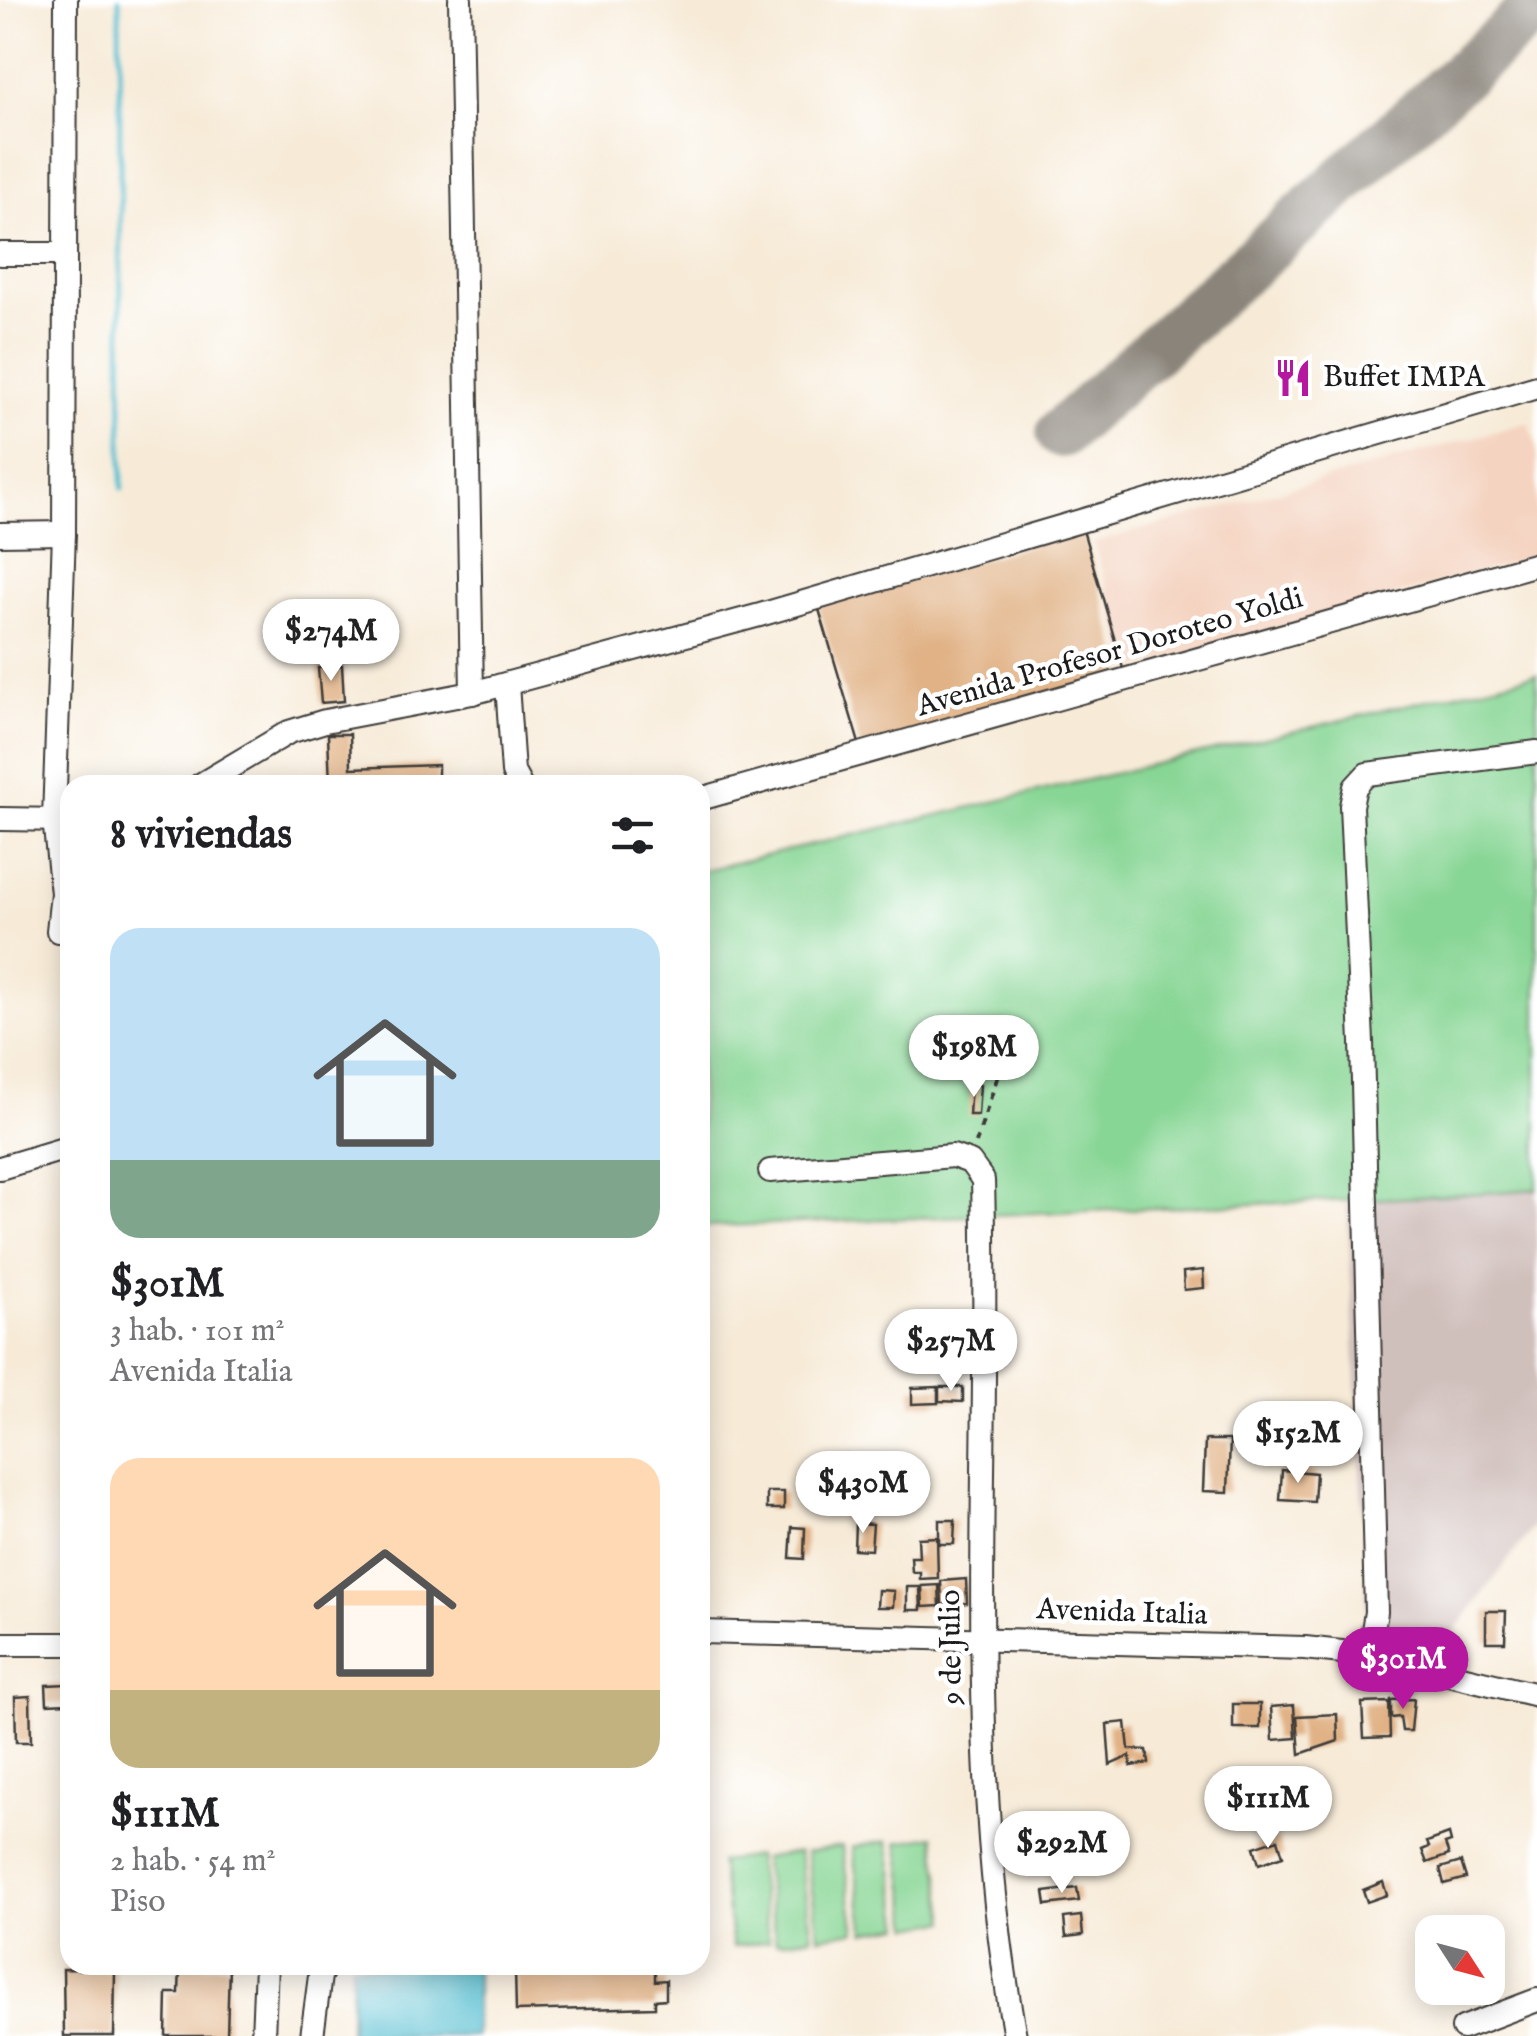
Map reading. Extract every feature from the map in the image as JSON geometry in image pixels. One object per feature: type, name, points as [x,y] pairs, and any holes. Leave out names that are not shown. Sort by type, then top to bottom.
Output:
[{"type":"street","points":[[62,775],[66,0]]},
{"type":"street","points":[[460,0],[472,693]]},
{"type":"street","points":[[0,254],[64,254]]},
{"type":"street","points":[[217,775],[289,732],[325,721],[472,693],[760,615],[1537,387]]},
{"type":"street","points":[[0,534],[64,533]]},
{"type":"street","name":"Avenida Profesor Doroteo Yoldi","points":[[710,796],[1537,564]]},
{"type":"street","points":[[507,684],[515,775]]},
{"type":"street","points":[[1368,1655],[1376,1612],[1362,1042],[1350,806],[1355,786],[1367,774],[1537,752]]},
{"type":"street","points":[[0,819],[60,820]]},
{"type":"street","points":[[58,931],[60,912]]},
{"type":"street","points":[[0,1168],[60,1150]]},
{"type":"street","points":[[770,1171],[953,1156],[970,1162]]},
{"type":"street","name":"9 de Julio","points":[[970,1162],[983,1180],[985,1236],[981,1638],[988,1818],[999,1951],[1015,2036]]},
{"type":"street","name":"Avenida Italia","points":[[710,1632],[1305,1648],[1368,1655],[1537,1694]]},
{"type":"street","points":[[0,1644],[60,1644]]},
{"type":"street","points":[[263,2036],[266,1975]]},
{"type":"street","points":[[312,2036],[321,1975]]},
{"type":"street","points":[[1463,2028],[1537,2000]]},
{"type":"path","points":[[950,1032],[977,1032],[999,1056],[998,1078],[970,1162]]},
{"type":"shaded area","points":[[1529,422],[1537,450],[1537,556],[1130,670],[1094,543]]},
{"type":"shaded area","points":[[1537,693],[1537,1522],[1437,1655],[1369,1655],[1326,768]]},
{"type":"green space","points":[[1537,674],[1537,1189],[710,1227],[710,869]]},
{"type":"green space","points":[[934,1836],[947,1921],[911,1927],[898,1842]]},
{"type":"green space","points":[[888,1841],[902,1926],[865,1932],[852,1847]]},
{"type":"green space","points":[[842,1846],[855,1931],[819,1937],[806,1852]]},
{"type":"green space","points":[[799,1852],[812,1937],[776,1942],[763,1858]]},
{"type":"green space","points":[[756,1856],[769,1941],[733,1947],[720,1862]]},
{"type":"water","points":[[352,1975],[476,1975],[476,2036],[350,2036]]},
{"type":"building","points":[[1083,530],[1124,672],[861,750],[818,606]]},
{"type":"building","points":[[342,665],[344,701],[321,703],[318,668]]},
{"type":"building","points":[[328,734],[350,734],[351,768],[438,765],[438,775],[330,775]]},
{"type":"building","points":[[971,1084],[980,1085],[978,1115],[969,1115]]},
{"type":"building","points":[[1203,1270],[1204,1288],[1184,1290],[1183,1272]]},
{"type":"building","points":[[945,1344],[971,1345],[971,1360],[945,1359]]},
{"type":"building","points":[[938,1387],[938,1403],[912,1404],[912,1388]]},
{"type":"building","points":[[939,1387],[963,1387],[963,1402],[939,1401]]},
{"type":"building","points":[[1205,1440],[1230,1440],[1228,1492],[1203,1491]]},
{"type":"building","points":[[847,1454],[848,1483],[825,1484],[824,1455]]},
{"type":"building","points":[[1282,1470],[1316,1473],[1314,1502],[1280,1500]]},
{"type":"building","points":[[767,1492],[784,1492],[784,1509],[767,1509]]},
{"type":"building","points":[[939,1520],[955,1520],[954,1544],[939,1544]]},
{"type":"building","points":[[855,1523],[873,1524],[871,1550],[854,1549]]},
{"type":"building","points":[[792,1527],[805,1528],[804,1559],[790,1558]]},
{"type":"building","points":[[937,1537],[938,1578],[920,1579],[920,1572],[912,1572],[911,1557],[919,1557],[918,1538]]},
{"type":"building","points":[[966,1579],[967,1603],[942,1605],[941,1581]]},
{"type":"building","points":[[939,1585],[940,1606],[923,1607],[922,1586]]},
{"type":"building","points":[[907,1587],[920,1587],[921,1610],[907,1610]]},
{"type":"building","points":[[878,1590],[894,1591],[893,1607],[877,1607]]},
{"type":"building","points":[[1486,1611],[1506,1611],[1505,1642],[1486,1642]]},
{"type":"building","points":[[60,1684],[60,1703],[47,1704],[46,1685]]},
{"type":"building","points":[[30,1696],[31,1742],[16,1742],[15,1697]]},
{"type":"building","points":[[1414,1699],[1411,1731],[1402,1731],[1400,1717],[1391,1718],[1391,1700]]},
{"type":"building","points":[[1389,1702],[1390,1737],[1364,1738],[1362,1703]]},
{"type":"building","points":[[1233,1704],[1260,1704],[1260,1728],[1233,1728]]},
{"type":"building","points":[[1294,1705],[1296,1738],[1273,1740],[1271,1707]]},
{"type":"building","points":[[1337,1714],[1338,1741],[1300,1754],[1297,1716]]},
{"type":"building","points":[[1126,1722],[1129,1749],[1147,1750],[1149,1763],[1131,1766],[1130,1756],[1110,1765],[1107,1724]]},
{"type":"building","points":[[1449,1834],[1451,1842],[1445,1844],[1449,1855],[1427,1863],[1422,1850],[1429,1847],[1427,1842]]},
{"type":"building","points":[[1278,1839],[1283,1856],[1259,1864],[1254,1847]]},
{"type":"building","points":[[1461,1862],[1466,1878],[1444,1884],[1440,1868]]},
{"type":"building","points":[[1383,1882],[1387,1895],[1367,1902],[1363,1890]]},
{"type":"building","points":[[1077,1888],[1079,1901],[1046,1905],[1044,1892]]},
{"type":"building","points":[[1081,1916],[1083,1935],[1066,1937],[1064,1918]]},
{"type":"building","points":[[63,1975],[115,1975],[114,2036],[64,2036]]},
{"type":"building","points":[[180,1975],[229,1975],[227,2036],[166,2036],[167,1993],[179,1993]]},
{"type":"building","points":[[515,1975],[655,1975],[655,1981],[666,1980],[666,1999],[655,2000],[655,2007],[516,2011]]},
{"type":"waterway","points":[[119,0],[122,489]]},
{"type":"taxiway","points":[[1061,433],[1537,7]]},
{"type":"place","name":"Buffet IMPA","points":[[1293,378]]}]
